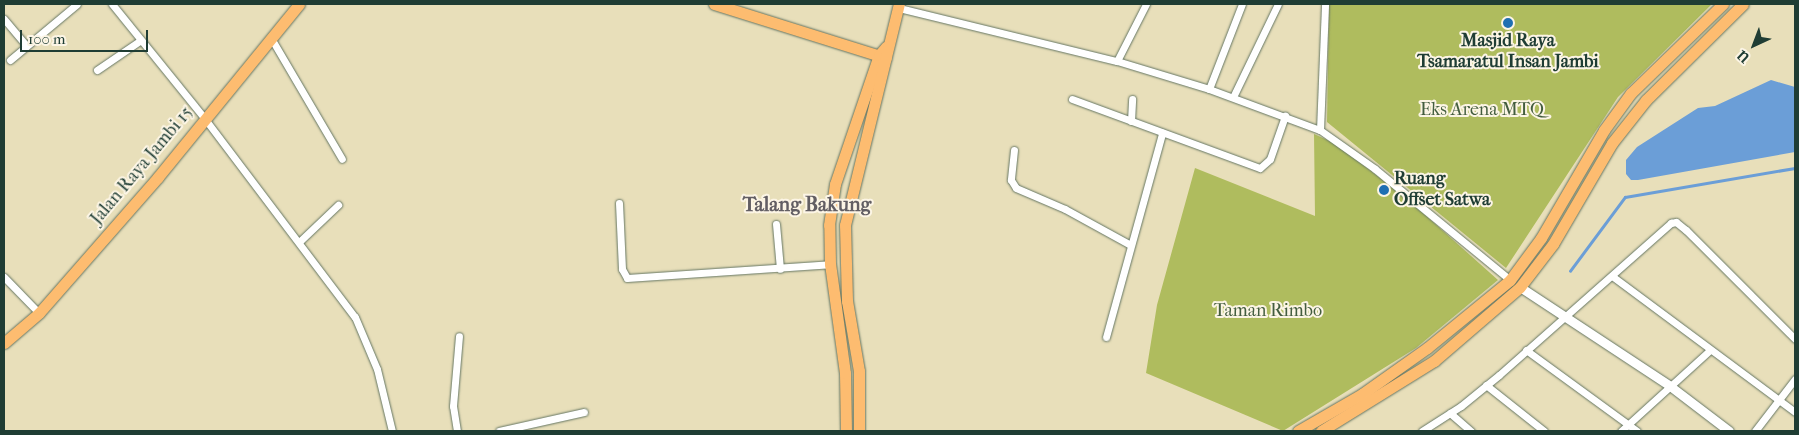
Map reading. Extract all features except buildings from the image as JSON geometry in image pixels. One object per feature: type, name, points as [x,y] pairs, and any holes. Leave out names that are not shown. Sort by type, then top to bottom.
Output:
[{"type":"highway","name":"Jalan Raya Jambi 15","points":[[4,343],[39,313],[205,119],[299,4]]},
{"type":"highway","points":[[714,4],[882,56]]},
{"type":"highway","points":[[1298,431],[1362,394],[1427,348],[1510,280],[1541,238],[1604,130],[1631,93],[1722,4]]},
{"type":"highway","points":[[1321,431],[1434,361],[1520,287],[1553,244],[1612,143],[1646,100],[1742,4]]},
{"type":"highway","points":[[846,431],[845,374],[830,264],[829,225],[835,184],[887,46],[899,6]]},
{"type":"highway","points":[[859,431],[859,371],[848,302],[845,225],[882,56]]},
{"type":"highway","points":[[1427,348],[1434,361]]},
{"type":"street","points":[[10,60],[76,4]]},
{"type":"street","points":[[112,4],[205,119],[355,317],[377,369],[392,431]]},
{"type":"street","points":[[1117,61],[1146,4]]},
{"type":"street","points":[[1209,89],[1242,4]]},
{"type":"street","points":[[1233,97],[1278,4]]},
{"type":"street","points":[[1320,130],[1325,4]]},
{"type":"street","points":[[899,6],[1117,61],[1233,97],[1320,130],[1375,169],[1510,280]]},
{"type":"street","points":[[4,19],[27,46]]},
{"type":"street","points":[[271,38],[342,159]]},
{"type":"street","points":[[97,70],[141,40]]},
{"type":"street","points":[[1072,99],[1260,168],[1270,159],[1285,116]]},
{"type":"street","points":[[1131,121],[1132,99]]},
{"type":"street","points":[[1106,338],[1129,244],[1162,133]]},
{"type":"street","points":[[1014,150],[1011,180],[1016,188],[1065,209],[1129,244]]},
{"type":"street","points":[[620,203],[622,269],[627,278],[830,264]]},
{"type":"street","points":[[299,242],[338,205]]},
{"type":"street","points":[[1422,431],[1450,413],[1486,385],[1612,276],[1660,231],[1676,222],[1795,339]]},
{"type":"street","points":[[776,224],[780,268]]},
{"type":"street","points":[[1612,276],[1795,412]]},
{"type":"street","points":[[4,277],[39,313]]},
{"type":"street","points":[[1520,287],[1670,386],[1729,431]]},
{"type":"street","points":[[457,431],[453,406],[459,336]]},
{"type":"street","points":[[1526,350],[1637,431]]},
{"type":"street","points":[[1621,431],[1710,350]]},
{"type":"street","points":[[1755,431],[1795,378]]},
{"type":"street","points":[[1486,385],[1544,431]]},
{"type":"street","points":[[499,431],[584,412]]},
{"type":"street","points":[[1450,413],[1471,431]]},
{"type":"green space","name":"Eks Arena MTQ","points":[[1329,4],[1712,4],[1618,97],[1506,268],[1327,122]]},
{"type":"green space","name":"Taman Rimbo","points":[[1314,134],[1334,143],[1405,197],[1498,280],[1416,348],[1283,431],[1146,373],[1157,305],[1195,168],[1315,216]]},
{"type":"water","points":[[1771,80],[1795,87],[1795,152],[1638,180],[1631,180],[1626,174],[1626,160],[1637,147],[1698,108],[1715,106]]},
{"type":"waterway","points":[[1570,271],[1625,197],[1795,168]]},
{"type":"place","name":"Masjid Raya Tsamaratul Insan Jambi","points":[[1508,23]]},
{"type":"place","name":"Ruang Offset Satwa","points":[[1384,190]]},
{"type":"district","name":"Talang Bakung","points":[[807,204]]}]
